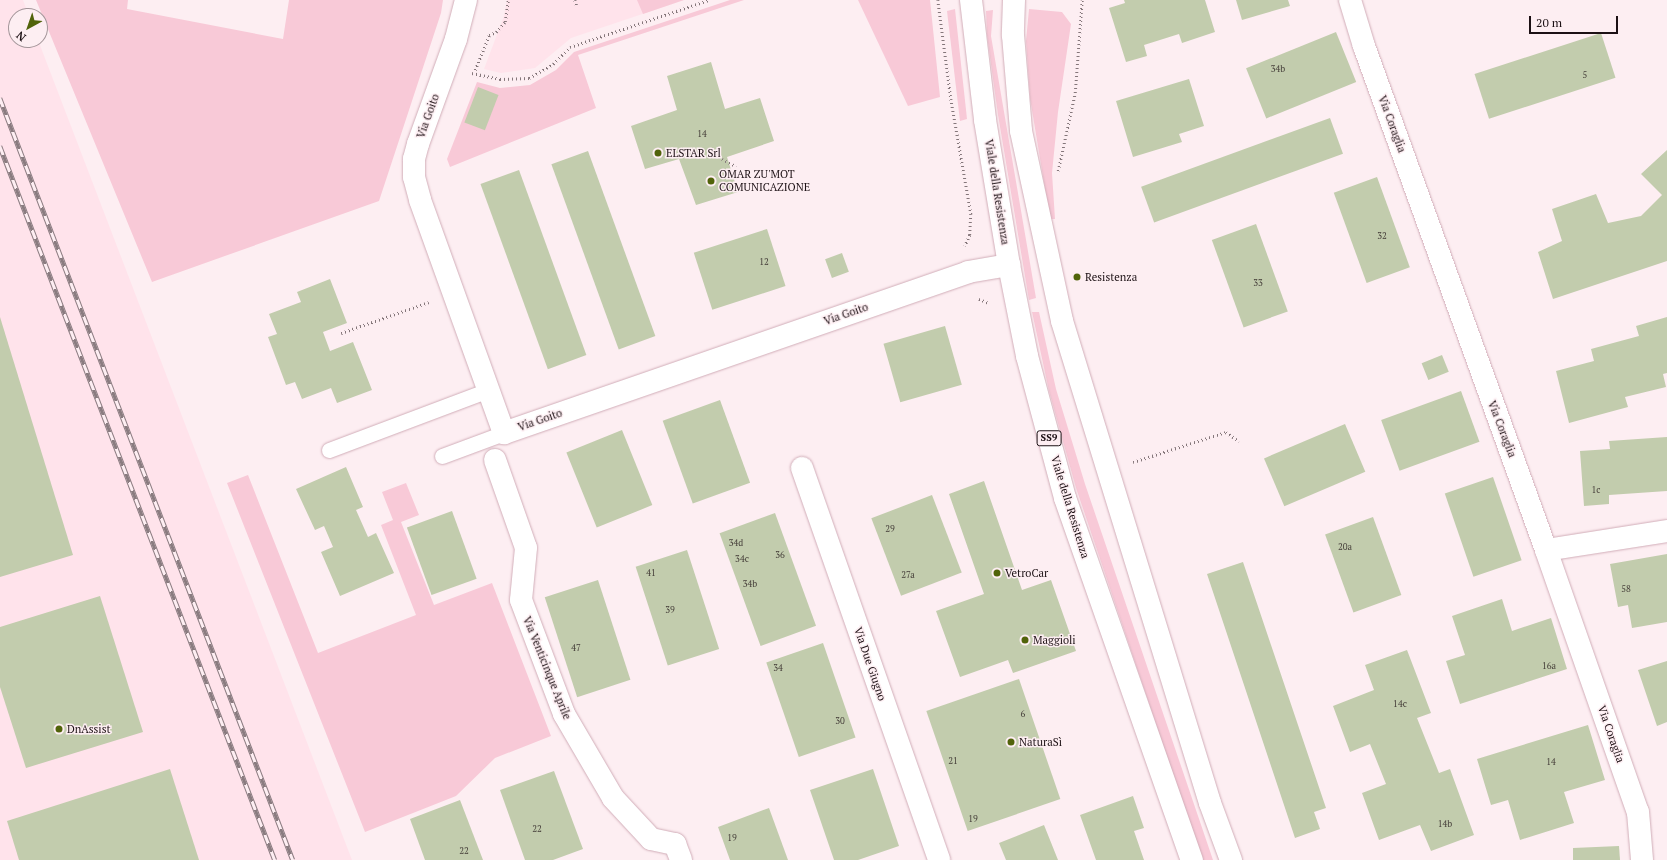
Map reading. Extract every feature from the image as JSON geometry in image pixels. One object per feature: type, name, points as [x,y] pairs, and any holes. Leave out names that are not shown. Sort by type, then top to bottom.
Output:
[{"type":"street","name":"Via Goito","points":[[466,0],[456,40],[418,144],[414,160],[414,177],[420,200],[504,433],[968,272],[1008,265]]},
{"type":"street","name":"Viale della Resistenza","points":[[971,0],[985,120],[1008,265],[1027,356],[1065,498],[1192,860]]},
{"type":"street","points":[[1014,0],[1013,35],[1021,131],[1062,321],[1208,795],[1230,860]]},
{"type":"street","name":"Via Coraglia","points":[[1350,0],[1364,46],[1546,550],[1638,812],[1642,860]]},
{"type":"street","name":"Via Venticinque Aprile","points":[[495,460],[526,548],[521,600],[564,714],[613,798],[651,839],[675,844],[681,860]]},
{"type":"street","name":"Via Due Giugno","points":[[802,468],[939,860]]},
{"type":"street","points":[[1546,550],[1667,531]]},
{"type":"lane","points":[[329,450],[489,390]]},
{"type":"lane","points":[[442,456],[504,433]]},
{"type":"path","points":[[471,81],[489,35],[496,32],[505,22],[508,0]]},
{"type":"path","points":[[575,0],[577,6]]},
{"type":"path","points":[[447,63],[474,74],[500,79],[529,78],[553,64],[570,46],[709,0]]},
{"type":"path","points":[[938,0],[951,99],[971,214],[970,235],[964,248]]},
{"type":"path","points":[[1058,176],[1075,93],[1082,0]]},
{"type":"path","points":[[722,158],[736,166]]},
{"type":"path","points":[[342,332],[454,293]]},
{"type":"path","points":[[976,294],[979,298],[988,301],[992,308]]},
{"type":"path","points":[[1130,462],[1226,432],[1239,441]]},
{"type":"shaded area","points":[[0,0],[23,0],[26,8],[8,8],[8,48],[41,48],[352,860],[0,860]]},
{"type":"shaded area","points":[[36,0],[128,0],[127,9],[283,39],[289,0],[443,0],[441,13],[379,201],[152,282],[48,29],[48,8],[39,8]]},
{"type":"shaded area","points":[[507,0],[684,0],[571,38],[535,68],[501,73],[484,69],[504,16]]},
{"type":"shaded area","points":[[637,0],[684,0],[643,14]]},
{"type":"shaded area","points":[[730,0],[744,0],[578,55],[596,108],[450,167],[447,159],[477,82],[500,88],[530,85],[556,70],[574,52]]},
{"type":"shaded area","points":[[858,0],[930,0],[940,97],[908,106]]},
{"type":"shaded area","points":[[955,9],[967,119],[960,121],[947,11]]},
{"type":"shaded area","points":[[1029,9],[1062,12],[1071,24],[1058,112],[1052,173],[1055,219],[1050,219],[1030,98],[1026,41]]},
{"type":"shaded area","points":[[993,10],[991,36],[1036,298],[1029,300],[998,115],[987,35],[986,11]]},
{"type":"shaded area","points":[[1032,312],[1039,312],[1056,389],[1085,484],[1213,860],[1202,860],[1076,488],[1049,391]]},
{"type":"shaded area","points":[[248,475],[318,653],[416,615],[381,525],[393,520],[382,492],[406,483],[419,515],[401,522],[434,605],[492,583],[551,736],[495,758],[456,796],[365,832],[227,483]]},
{"type":"building","points":[[1124,0],[1205,0],[1215,32],[1182,43],[1179,34],[1144,45],[1147,56],[1126,62],[1109,8],[1125,3]]},
{"type":"building","points":[[1236,0],[1288,0],[1290,6],[1242,20]]},
{"type":"building","points":[[1336,32],[1356,82],[1266,118],[1246,68]]},
{"type":"building","points":[[1601,33],[1616,78],[1489,119],[1475,74]]},
{"type":"building","points":[[711,62],[725,109],[760,98],[774,141],[727,157],[738,192],[696,205],[679,159],[645,169],[631,126],[677,110],[667,76]]},
{"type":"building","points":[[1189,79],[1204,126],[1179,134],[1182,142],[1133,157],[1116,101]]},
{"type":"building","points":[[478,87],[499,95],[485,130],[464,122]]},
{"type":"building","points":[[1330,118],[1343,154],[1154,222],[1141,187]]},
{"type":"building","points":[[1667,150],[1667,261],[1553,299],[1538,252],[1562,241],[1552,209],[1596,194],[1608,223],[1641,216],[1662,195],[1641,174]]},
{"type":"building","points":[[588,151],[655,336],[619,349],[551,164]]},
{"type":"building","points":[[519,170],[586,355],[548,369],[480,184]]},
{"type":"building","points":[[1377,177],[1410,267],[1367,283],[1334,193]]},
{"type":"building","points":[[1256,224],[1288,311],[1244,327],[1212,240]]},
{"type":"building","points":[[767,229],[786,286],[712,310],[694,253]]},
{"type":"building","points":[[842,253],[849,272],[832,278],[825,259]]},
{"type":"building","points":[[330,279],[347,323],[323,332],[330,351],[353,342],[372,390],[337,403],[331,388],[302,399],[295,382],[286,385],[268,337],[277,334],[269,314],[301,302],[297,292]]},
{"type":"building","points":[[0,317],[73,555],[0,577]]},
{"type":"building","points":[[1667,317],[1667,373],[1663,374],[1666,387],[1625,397],[1628,407],[1569,423],[1556,371],[1594,361],[1591,349],[1639,336],[1636,326]]},
{"type":"building","points":[[945,326],[962,385],[900,402],[883,344]]},
{"type":"building","points":[[1442,355],[1449,372],[1428,380],[1422,363]]},
{"type":"building","points":[[1461,391],[1479,442],[1400,471],[1381,420]]},
{"type":"building","points":[[720,400],[750,483],[693,504],[663,421]]},
{"type":"building","points":[[1345,424],[1365,472],[1284,506],[1264,458]]},
{"type":"building","points":[[622,430],[652,505],[597,528],[566,452]]},
{"type":"building","points":[[1667,437],[1667,491],[1609,495],[1609,504],[1584,506],[1580,451],[1610,449],[1609,441]]},
{"type":"building","points":[[346,467],[363,507],[356,510],[368,537],[376,533],[394,573],[340,596],[321,552],[333,547],[324,526],[315,530],[296,489]]},
{"type":"building","points":[[1493,477],[1522,560],[1473,577],[1445,494]]},
{"type":"building","points":[[984,481],[1022,590],[1051,580],[1076,651],[1013,673],[1008,660],[960,677],[936,611],[984,594],[949,494]]},
{"type":"building","points":[[932,495],[962,572],[901,596],[871,518]]},
{"type":"building","points":[[452,511],[477,579],[432,595],[407,527]]},
{"type":"building","points":[[775,513],[816,626],[761,646],[720,533]]},
{"type":"building","points":[[1373,517],[1401,595],[1353,612],[1325,534]]},
{"type":"building","points":[[687,550],[719,649],[668,666],[636,567]]},
{"type":"building","points":[[1667,554],[1667,622],[1632,628],[1628,605],[1618,607],[1610,564]]},
{"type":"building","points":[[1243,562],[1326,808],[1314,812],[1320,829],[1295,838],[1207,574]]},
{"type":"building","points":[[598,580],[630,680],[577,697],[545,597]]},
{"type":"building","points":[[100,596],[143,732],[26,768],[0,687],[0,627]]},
{"type":"building","points":[[1502,599],[1512,631],[1551,618],[1567,669],[1460,704],[1446,661],[1465,655],[1452,616]]},
{"type":"building","points":[[823,643],[856,738],[799,757],[766,663]]},
{"type":"building","points":[[1407,650],[1431,713],[1417,718],[1439,773],[1450,769],[1474,835],[1431,851],[1420,825],[1379,840],[1362,793],[1386,784],[1370,744],[1350,752],[1333,706],[1374,690],[1365,665]]},
{"type":"building","points":[[1667,661],[1667,722],[1657,726],[1638,670]]},
{"type":"building","points":[[1019,679],[1060,799],[968,831],[926,711]]},
{"type":"building","points":[[1588,725],[1605,780],[1564,792],[1574,823],[1520,840],[1508,800],[1491,805],[1477,759]]},
{"type":"building","points":[[170,769],[199,860],[19,860],[7,821]]},
{"type":"building","points":[[873,769],[899,846],[858,860],[834,860],[810,790]]},
{"type":"building","points":[[554,771],[583,849],[553,860],[525,860],[500,790]]},
{"type":"building","points":[[1133,796],[1144,828],[1134,831],[1144,860],[1096,860],[1080,815]]},
{"type":"building","points":[[460,800],[483,860],[425,860],[410,819]]},
{"type":"building","points":[[769,808],[788,860],[730,860],[718,827]]},
{"type":"building","points":[[1044,825],[1058,860],[1006,860],[999,843]]},
{"type":"building","points":[[1619,846],[1620,860],[1573,860],[1573,848]]},
{"type":"railway","points":[[0,98],[293,860]]},
{"type":"railway","points":[[0,146],[275,860]]},
{"type":"place","name":"ELSTAR Srl","points":[[658,153]]},
{"type":"place","name":"OMAR ZU'MOT COMUNICAZIONE","points":[[711,181]]},
{"type":"place","name":"Resistenza","points":[[1077,277]]},
{"type":"place","name":"VetroCar","points":[[997,573]]},
{"type":"place","name":"Maggioli","points":[[1025,640]]},
{"type":"place","name":"DnAssist","points":[[59,729]]},
{"type":"place","name":"NaturaSì","points":[[1011,742]]}]
